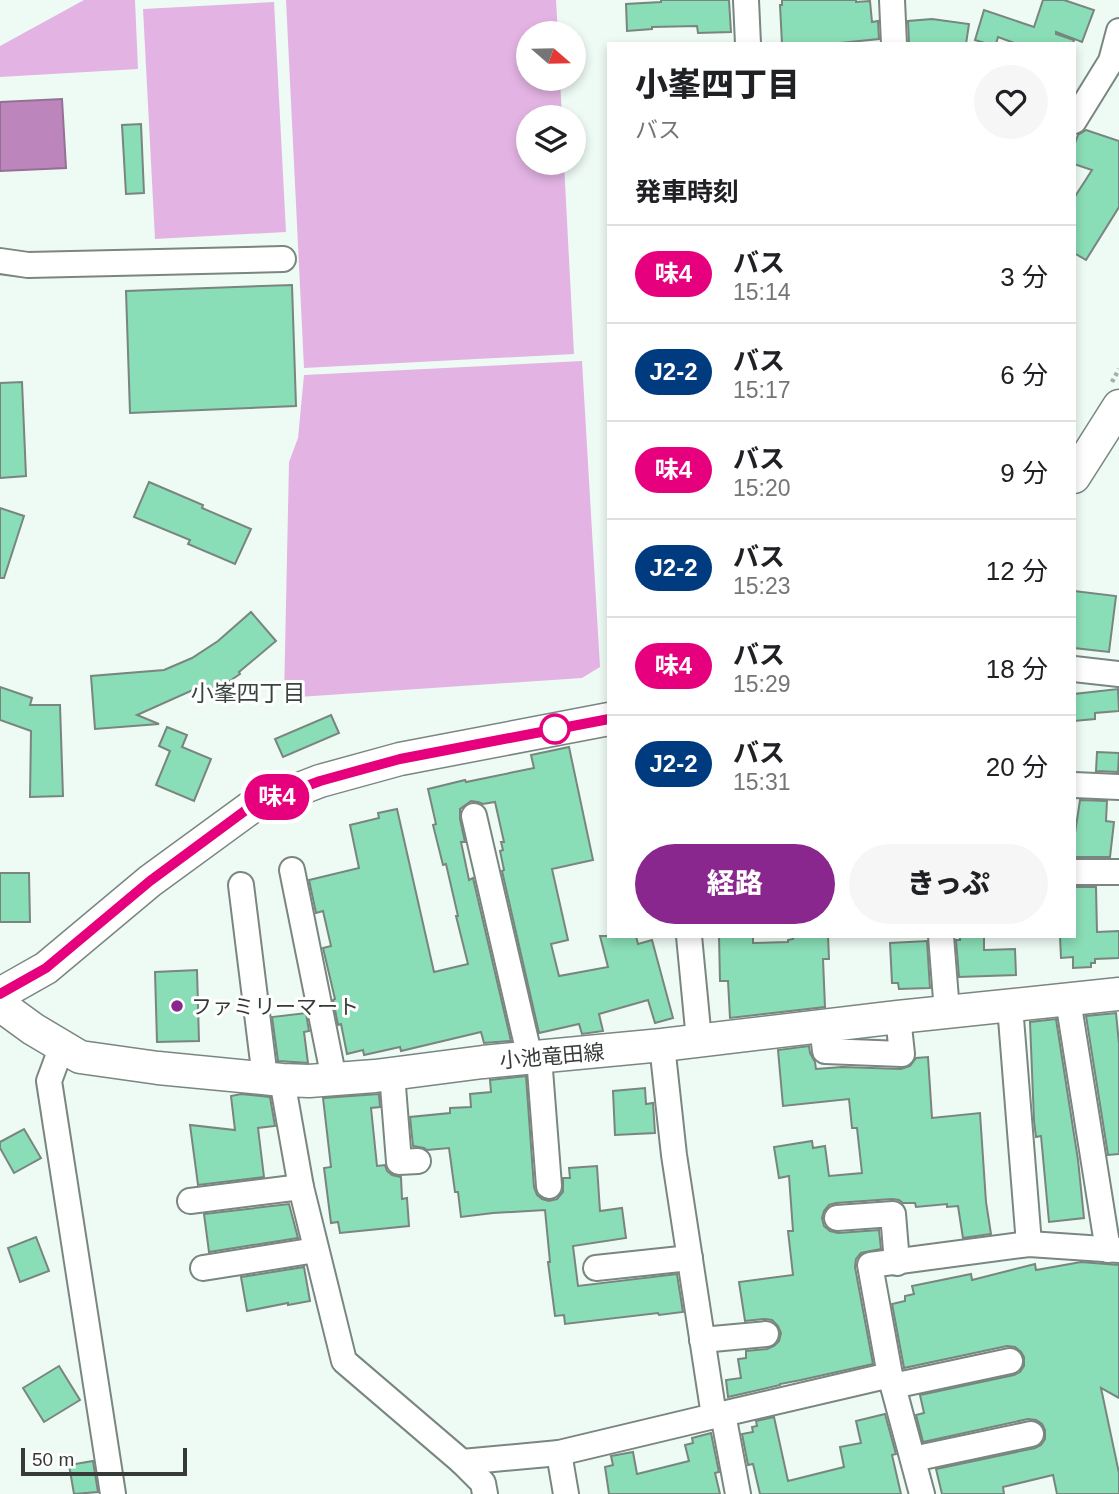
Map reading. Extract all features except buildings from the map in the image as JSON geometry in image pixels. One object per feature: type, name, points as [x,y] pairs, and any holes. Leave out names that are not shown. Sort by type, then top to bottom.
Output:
[{"type":"main road","points":[[1079,460],[1119,406]]},
{"type":"main road","points":[[0,994],[46,968],[150,881],[250,807],[320,781],[400,759],[607,719]]},
{"type":"main road","name":"小池竜田線","points":[[0,1004],[33,1029],[80,1057],[158,1069],[309,1081],[1119,995]]},
{"type":"street","points":[[746,0],[748,42]]},
{"type":"street","points":[[891,0],[894,42]]},
{"type":"street","points":[[1076,118],[1115,63],[1119,31]]},
{"type":"street","points":[[0,261],[28,265],[283,259]]},
{"type":"street","points":[[1076,669],[1119,674]]},
{"type":"street","points":[[1076,785],[1119,787]]},
{"type":"street","points":[[474,816],[534,1057],[550,1186]]},
{"type":"street","points":[[292,870],[334,1079]]},
{"type":"street","points":[[1076,872],[1119,872]]},
{"type":"street","points":[[241,885],[274,1079],[344,1361],[462,1462],[483,1483],[485,1494]]},
{"type":"street","points":[[689,938],[699,1040]]},
{"type":"street","points":[[941,938],[947,1012]]},
{"type":"street","points":[[922,1494],[891,1381],[870,1265],[1029,1244],[1113,1250],[1068,1000]]},
{"type":"street","points":[[1010,1006],[1029,1244]]},
{"type":"street","points":[[662,1045],[674,1154],[702,1340],[738,1494]]},
{"type":"street","points":[[62,1046],[49,1081],[113,1494]]},
{"type":"street","points":[[392,1074],[399,1162],[418,1161]]},
{"type":"street","points":[[190,1201],[301,1187]]},
{"type":"street","points":[[837,1219],[893,1214],[897,1263]]},
{"type":"street","points":[[203,1268],[316,1250]]},
{"type":"street","points":[[596,1268],[690,1258]]},
{"type":"street","points":[[702,1340],[766,1334]]},
{"type":"street","points":[[462,1462],[559,1453],[718,1415],[1010,1361]]},
{"type":"street","points":[[913,1459],[1031,1434]]},
{"type":"street","points":[[559,1453],[566,1494]]},
{"type":"shaded area","points":[[84,0],[135,0],[138,69],[0,77],[0,46]]},
{"type":"shaded area","points":[[286,0],[556,0],[557,21],[516,21],[516,91],[561,91],[561,105],[516,105],[516,175],[565,175],[574,354],[304,368]]},
{"type":"shaded area","points":[[274,2],[286,232],[155,239],[143,9]]},
{"type":"shaded area","points":[[62,99],[66,168],[0,171],[0,102]]},
{"type":"shaded area","points":[[582,361],[600,667],[582,678],[284,698],[289,462],[298,438],[304,375]]},
{"type":"bus line","name":"味4","points":[[0,994],[46,968],[150,881],[250,807],[320,781],[400,759],[607,719]]},
{"type":"place","name":"ファミリーマート","points":[[177,1006]]},
{"type":"district","name":"小峯四丁目","points":[[248,693]]}]
